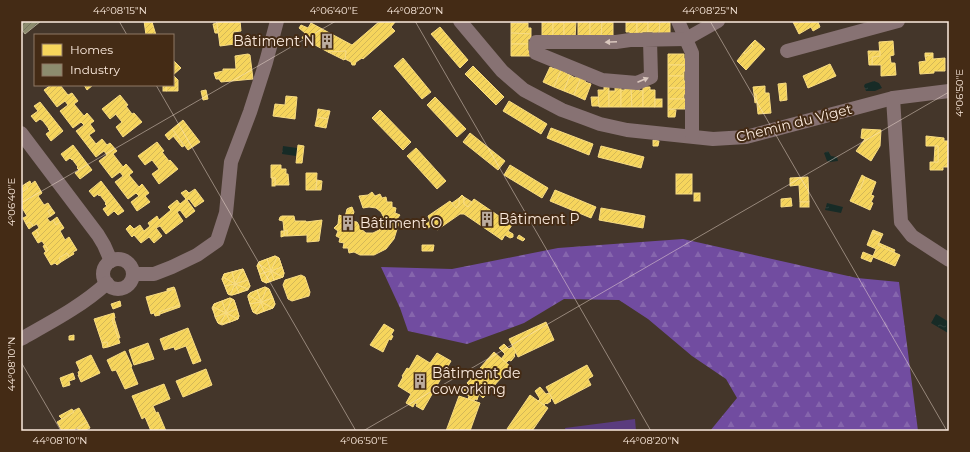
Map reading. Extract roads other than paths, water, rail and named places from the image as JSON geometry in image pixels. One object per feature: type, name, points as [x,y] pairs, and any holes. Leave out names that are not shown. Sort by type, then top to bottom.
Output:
[{"type":"street","points":[[133,274],[154,274],[172,267],[197,255],[217,241],[226,213],[231,162],[266,62],[277,21]]},
{"type":"street","name":"Chemin du Viget","points":[[460,21],[512,82],[524,90],[569,112],[600,124],[627,130],[713,139],[746,137],[893,98],[949,91]]},
{"type":"street","points":[[678,21],[692,53],[692,136]]},
{"type":"street","points":[[650,40],[651,76],[637,82],[602,80],[536,54],[536,42],[616,42],[630,40],[686,39],[700,26],[718,21]]},
{"type":"street","points":[[787,51],[898,21]]},
{"type":"street","points":[[893,98],[901,222],[912,236],[949,260]]},
{"type":"street","points":[[21,133],[98,235],[111,261]]},
{"type":"street","points":[[116,259],[126,261],[132,269],[133,274],[130,283],[121,288],[116,288],[107,283],[104,274],[107,264],[116,259]]},
{"type":"street","points":[[21,339],[87,300],[107,283]]},
{"type":"water","points":[[874,81],[879,83],[882,88],[875,91],[866,91],[864,86],[865,84]]},
{"type":"water","points":[[283,146],[297,148],[296,156],[282,154]]},
{"type":"water","points":[[828,151],[831,156],[837,157],[838,161],[827,161],[824,153]]},
{"type":"water","points":[[827,203],[843,207],[841,213],[825,210]]},
{"type":"water","points":[[936,314],[949,322],[948,333],[931,323]]},
{"type":"place","name":"Bâtiment N","points":[[327,41]]},
{"type":"place","name":"Bâtiment P","points":[[487,219]]},
{"type":"place","name":"Bâtiment O","points":[[348,223]]},
{"type":"place","name":"Bâtiment de coworking","points":[[420,381]]}]
